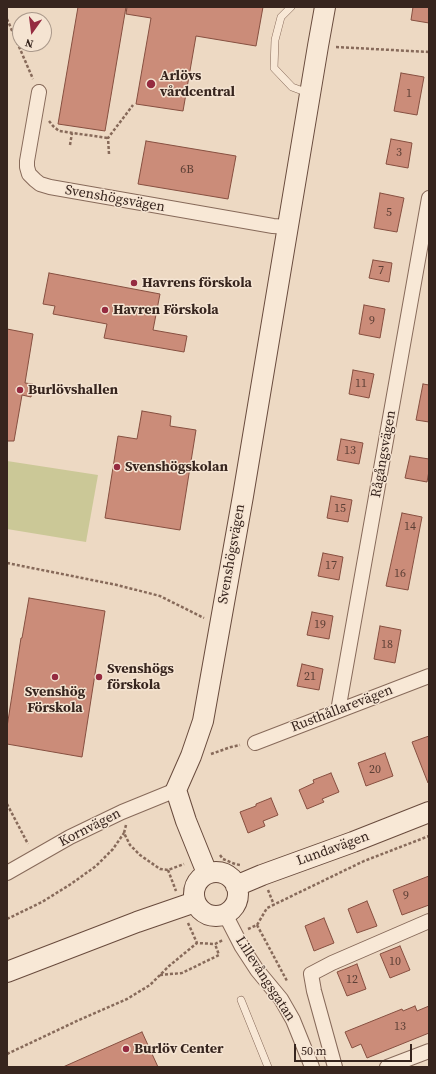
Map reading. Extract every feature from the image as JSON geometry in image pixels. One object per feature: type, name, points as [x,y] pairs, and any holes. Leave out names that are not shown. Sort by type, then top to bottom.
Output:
[{"type":"street","name":"Svenshögsvägen","points":[[176,790],[191,756],[203,721],[243,496],[325,7]]},
{"type":"street","name":"Svenshögsvägen","points":[[39,92],[27,167],[29,174],[40,184],[272,226],[287,227]]},
{"type":"street","name":"Rågångsvägen","points":[[338,710],[429,198]]},
{"type":"street","name":"Rusthållarevägen","points":[[255,743],[429,676]]},
{"type":"street","name":"Kornvägen","points":[[7,873],[70,837],[122,812],[176,790]]},
{"type":"street","points":[[176,790],[186,821],[207,873]]},
{"type":"street","name":"Lundavägen","points":[[236,886],[429,812]]},
{"type":"street","points":[[207,873],[224,873],[233,880],[236,886],[238,892],[235,905],[225,914],[218,916],[210,916],[204,913],[198,908],[193,896],[195,885],[198,880],[207,873]]},
{"type":"street","points":[[7,972],[137,922],[195,902]]},
{"type":"street","name":"Lillevångsgatan","points":[[225,914],[257,970],[281,999],[293,1020],[312,1067]]},
{"type":"street","points":[[335,1067],[314,991],[311,974],[332,962],[429,921]]},
{"type":"street","points":[[387,1067],[429,1051]]},
{"type":"lane","points":[[291,7],[281,17],[275,40],[274,68],[292,87],[310,94]]},
{"type":"lane","points":[[241,1000],[268,1067]]},
{"type":"path","points":[[7,19],[39,92]]},
{"type":"path","points":[[318,46],[429,52]]},
{"type":"path","points":[[109,154],[108,138],[133,105]]},
{"type":"path","points":[[48,120],[59,131],[108,138]]},
{"type":"path","points":[[70,145],[72,132]]},
{"type":"path","points":[[7,563],[117,584],[160,596],[220,626]]},
{"type":"path","points":[[210,754],[231,747],[255,743]]},
{"type":"path","points":[[7,804],[35,857]]},
{"type":"path","points":[[7,919],[42,902],[96,866],[113,849],[124,833],[127,823]]},
{"type":"path","points":[[124,833],[130,845],[140,855],[160,869],[168,870]]},
{"type":"path","points":[[7,1054],[127,999],[150,985],[169,966],[197,943],[215,944],[236,935],[257,925],[267,908],[364,861],[429,836]]},
{"type":"path","points":[[160,976],[182,973],[220,955],[215,944]]},
{"type":"shaded area","points":[[7,461],[98,475],[86,542],[7,529]]},
{"type":"building","points":[[78,7],[126,7],[105,131],[58,124]]},
{"type":"building","points":[[127,7],[263,7],[256,46],[196,36],[183,111],[136,104],[151,18],[126,14]]},
{"type":"building","points":[[413,7],[429,7],[429,23],[411,20]]},
{"type":"building","points":[[401,73],[424,77],[417,115],[394,111]]},
{"type":"building","points":[[391,139],[412,143],[408,168],[386,164]]},
{"type":"building","points":[[146,141],[236,156],[228,199],[138,184]]},
{"type":"building","points":[[380,193],[404,198],[397,232],[374,228]]},
{"type":"building","points":[[373,260],[392,263],[389,282],[369,278]]},
{"type":"building","name":"Havren Förskola","points":[[49,273],[160,294],[153,330],[187,336],[184,352],[104,338],[107,324],[53,314],[55,306],[43,304]]},
{"type":"building","points":[[364,305],[385,309],[380,338],[359,334]]},
{"type":"building","name":"Burlövshallen","points":[[7,329],[33,334],[25,383],[33,384],[31,397],[22,395],[14,441],[7,441]]},
{"type":"building","points":[[353,370],[374,374],[369,398],[349,394]]},
{"type":"building","points":[[423,384],[429,385],[429,422],[416,420]]},
{"type":"building","points":[[142,411],[171,416],[170,426],[196,430],[180,530],[105,518],[118,436],[137,439]]},
{"type":"building","points":[[341,439],[363,443],[359,464],[337,460]]},
{"type":"building","points":[[410,456],[429,459],[427,482],[405,478]]},
{"type":"building","points":[[331,496],[352,500],[348,522],[327,518]]},
{"type":"building","points":[[402,513],[422,517],[408,590],[386,586]]},
{"type":"building","points":[[323,553],[343,557],[339,580],[318,576]]},
{"type":"building","name":"Svenshög Förskola","points":[[29,598],[105,611],[82,757],[7,744],[7,727]]},
{"type":"building","points":[[312,612],[333,616],[329,639],[307,635]]},
{"type":"building","points":[[380,626],[401,630],[395,663],[374,659]]},
{"type":"building","points":[[302,664],[323,669],[319,690],[297,686]]},
{"type":"building","points":[[429,736],[429,783],[428,783],[412,742]]},
{"type":"building","points":[[385,753],[393,776],[366,786],[358,763]]},
{"type":"building","points":[[331,773],[339,792],[322,799],[324,802],[307,809],[299,790],[314,783],[313,780]]},
{"type":"building","points":[[271,798],[278,815],[263,821],[265,826],[248,833],[240,812]]},
{"type":"building","points":[[429,876],[429,905],[402,915],[393,890]]},
{"type":"building","points":[[367,901],[377,926],[357,933],[348,909]]},
{"type":"building","points":[[324,918],[334,943],[314,951],[305,926]]},
{"type":"building","points":[[400,946],[410,970],[390,978],[380,954]]},
{"type":"building","points":[[357,964],[366,989],[347,996],[337,972]]},
{"type":"building","points":[[415,1006],[417,1011],[429,1006],[429,1033],[367,1058],[361,1044],[352,1048],[345,1032],[402,1009],[403,1011]]},
{"type":"building","name":"Burlöv Center","points":[[142,1032],[158,1067],[63,1067]]},
{"type":"place","name":"Arlövs vårdcentral","points":[[151,84]]},
{"type":"place","name":"Havrens förskola","points":[[134,283]]},
{"type":"place","name":"Havren Förskola","points":[[105,310]]},
{"type":"place","name":"Burlövshallen","points":[[20,390]]},
{"type":"place","name":"Svenshögskolan","points":[[117,467]]},
{"type":"place","name":"Svenshög Förskola","points":[[55,677]]},
{"type":"place","name":"Svenshögs förskola","points":[[99,677]]},
{"type":"place","name":"Burlöv Center","points":[[126,1049]]}]
